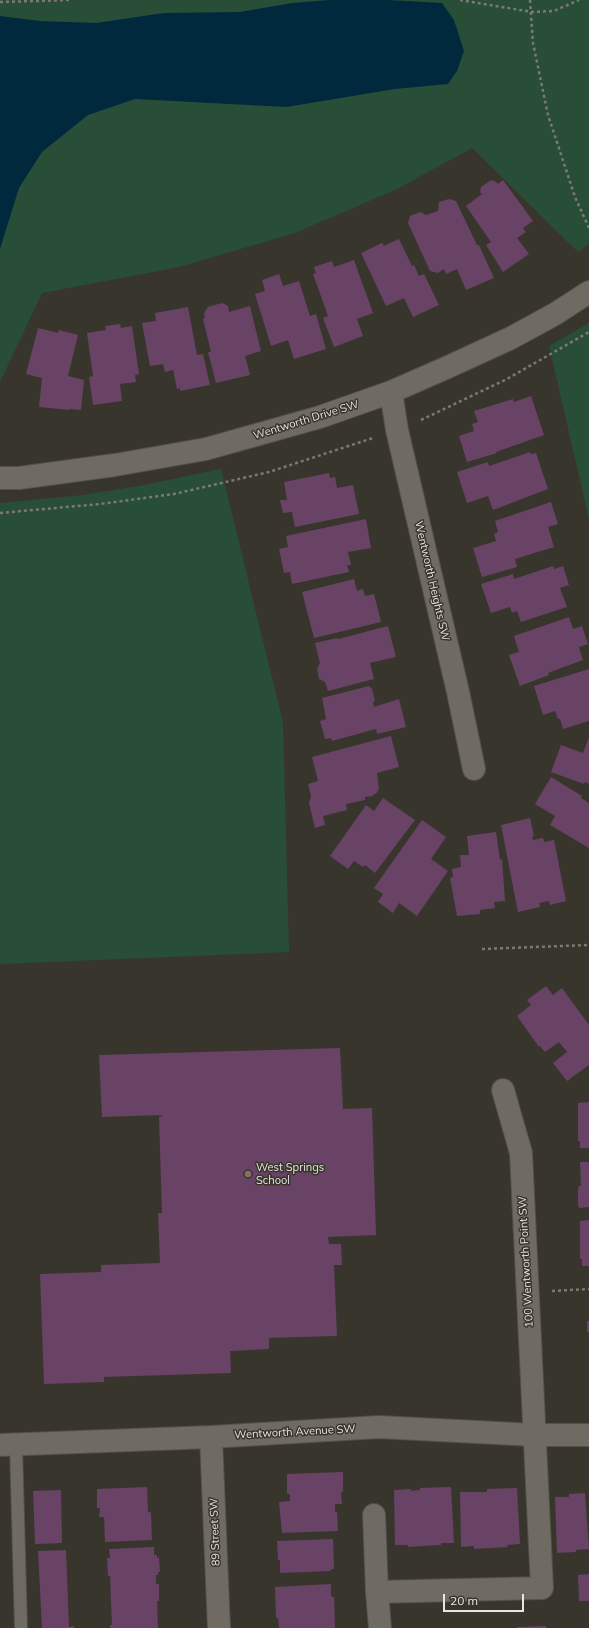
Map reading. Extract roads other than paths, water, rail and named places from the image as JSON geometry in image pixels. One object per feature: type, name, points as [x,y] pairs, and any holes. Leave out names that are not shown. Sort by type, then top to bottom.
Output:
[{"type":"street","name":"Wentworth Drive SW","points":[[0,478],[19,478],[114,465],[206,449],[320,417],[391,392],[511,338],[555,314],[589,292]]},
{"type":"street","name":"Wentworth Heights SW","points":[[391,392],[397,430],[458,692],[474,769]]},
{"type":"street","name":"100 Wentworth Point SW","points":[[378,1592],[542,1588],[521,1153],[503,1090]]},
{"type":"street","name":"Wentworth Avenue SW","points":[[8,1445],[211,1437],[379,1427],[535,1435],[589,1435]]},
{"type":"street","name":"89 Street SW","points":[[211,1437],[219,1628]]},
{"type":"street","points":[[374,1515],[380,1628]]},
{"type":"lane","points":[[8,1445],[21,1628]]},
{"type":"water","points":[[329,0],[388,0],[442,3],[454,20],[464,51],[457,71],[448,84],[395,89],[286,107],[135,99],[88,115],[42,152],[19,188],[0,249],[0,16],[40,21],[96,23],[164,13],[240,12],[292,3]]},
{"type":"place","name":"West Springs School","points":[[248,1174]]}]
